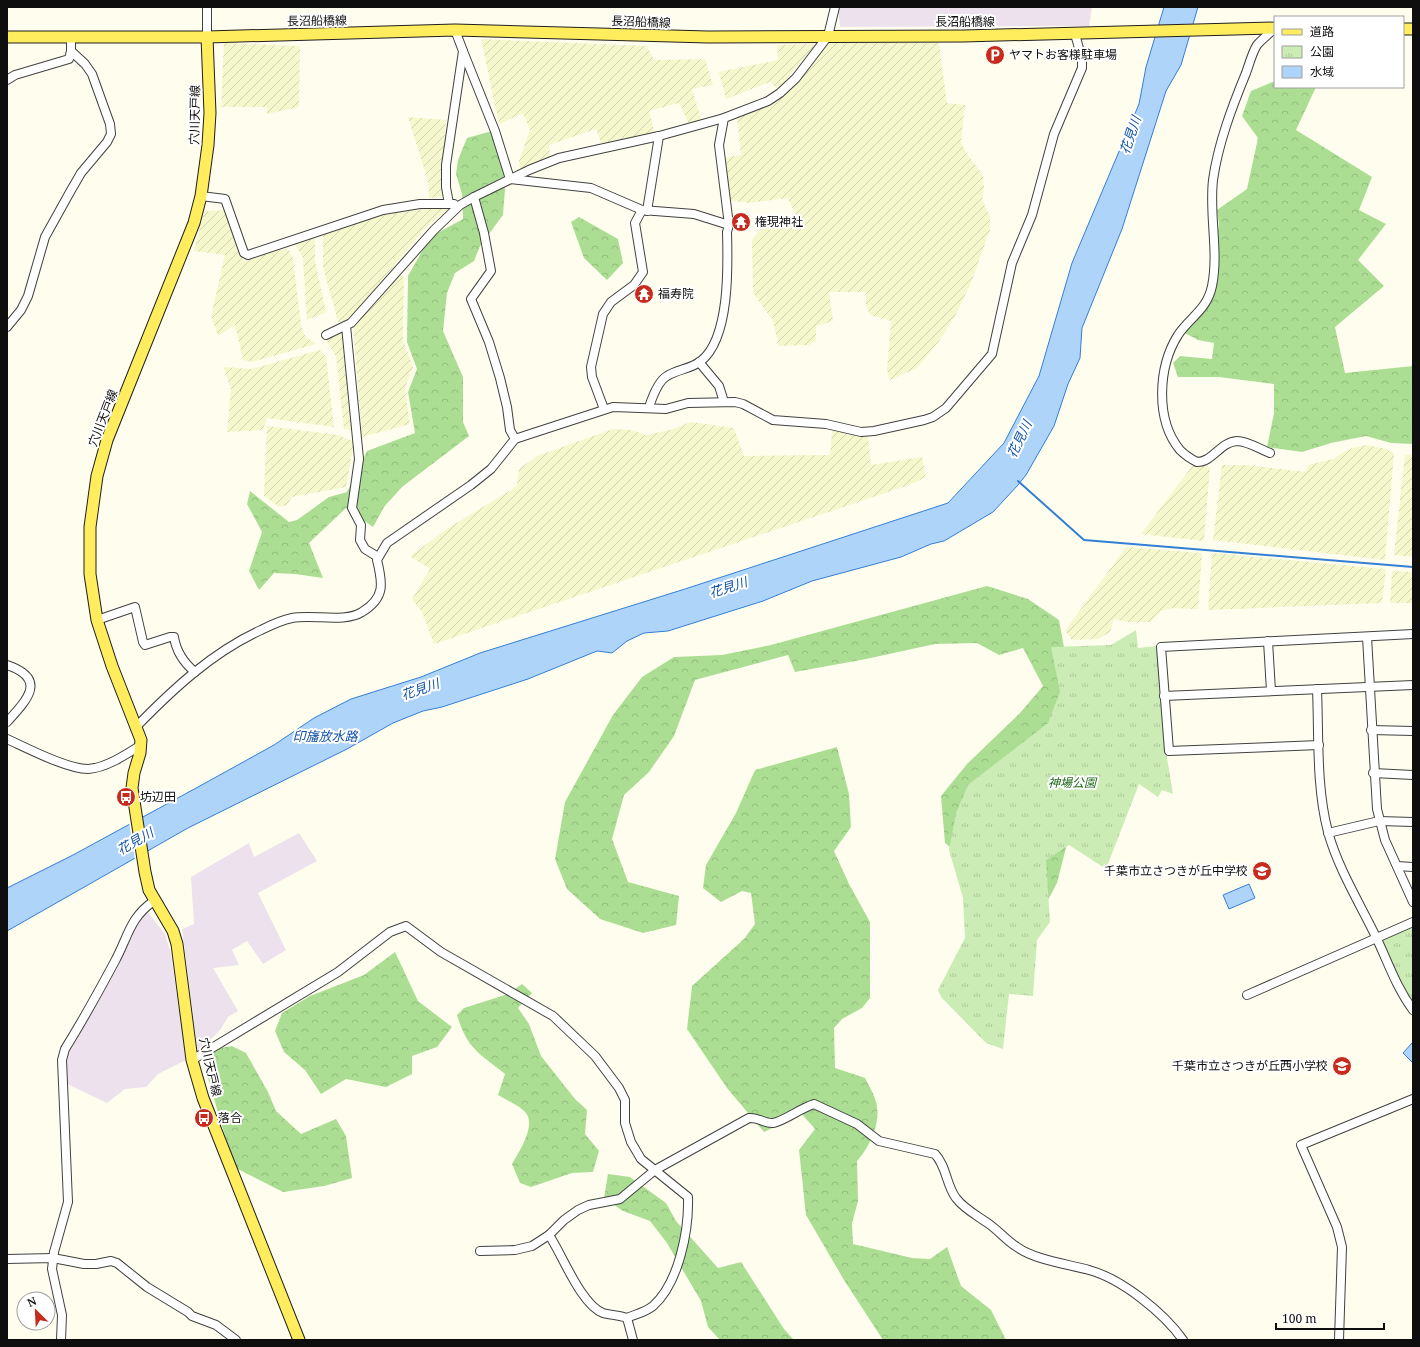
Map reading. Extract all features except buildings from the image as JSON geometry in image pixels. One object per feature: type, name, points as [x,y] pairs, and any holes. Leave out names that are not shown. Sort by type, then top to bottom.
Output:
[{"type":"main road","name":"長沼船橋線","points":[[7,37],[207,37],[455,30],[708,37],[1075,34],[1274,28]]},
{"type":"main road","name":"穴川天戸線","points":[[207,37],[209,132],[206,172],[201,196],[194,223],[139,363],[112,426],[100,461],[92,507],[89,549],[90,574],[97,620],[112,666],[137,726],[141,744],[132,784],[135,811],[149,890],[154,901],[170,924],[177,944],[192,1060],[202,1098],[299,1340]]},
{"type":"street","points":[[207,7],[207,37]]},
{"type":"street","points":[[326,335],[346,326],[376,296],[434,230],[460,205],[474,197],[510,179],[559,158],[659,136],[724,118],[749,110],[780,93],[796,78],[828,36],[835,7]]},
{"type":"street","points":[[1270,453],[1238,441],[1228,443],[1207,461],[1197,462],[1186,455],[1176,443],[1167,424],[1162,396],[1166,367],[1172,346],[1178,335],[1205,305],[1212,285],[1213,181],[1225,130],[1234,101],[1257,46],[1274,29]]},
{"type":"street","points":[[455,30],[495,131],[510,179]]},
{"type":"street","points":[[137,726],[168,695],[195,672],[240,640],[274,624],[292,618],[346,617],[360,614],[375,602],[381,592],[381,576],[378,557],[387,543],[472,485],[491,470],[515,439],[613,407],[649,407],[666,409],[688,404],[724,402],[743,404],[773,420],[826,424],[861,432],[874,431],[924,420],[946,408],[992,354],[1012,263],[1032,215],[1054,134],[1082,68],[1082,59],[1075,34]]},
{"type":"street","points":[[7,80],[16,75],[69,59],[71,51],[71,36]]},
{"type":"street","points":[[7,327],[21,310],[28,296],[45,237],[80,173],[107,142],[111,134],[110,124],[92,74],[85,64],[71,51]]},
{"type":"street","points":[[449,204],[446,187],[446,164],[463,51]]},
{"type":"street","points":[[649,407],[652,397],[667,376],[694,366],[708,353],[722,321],[727,286],[729,225],[719,145],[724,118]]},
{"type":"street","points":[[604,409],[592,377],[591,367],[602,319],[607,307],[634,285],[643,272],[635,223],[644,210],[659,136]]},
{"type":"street","points":[[510,179],[591,188],[644,210],[694,214],[729,225]]},
{"type":"street","points":[[201,196],[225,199],[244,253],[248,255],[383,210],[420,204],[460,205]]},
{"type":"street","points":[[474,197],[484,233],[491,271],[472,298],[495,364],[507,407],[510,430],[515,439]]},
{"type":"street","points":[[346,326],[359,459],[352,508],[360,525],[360,540],[365,549],[378,557]]},
{"type":"street","points":[[699,362],[719,386],[724,402]]},
{"type":"street","points":[[97,620],[135,607],[142,642],[145,644],[174,637],[176,648],[189,668],[195,672]]},
{"type":"street","points":[[1319,745],[1169,751],[1161,647],[1413,634]]},
{"type":"street","points":[[1367,637],[1373,773],[1379,821],[1413,902]]},
{"type":"street","points":[[1268,641],[1271,691]]},
{"type":"street","points":[[7,666],[20,670],[27,675],[30,682],[30,694],[7,722]]},
{"type":"street","points":[[1164,696],[1413,685]]},
{"type":"street","points":[[1316,689],[1322,798],[1328,833],[1342,868],[1377,938],[1395,981],[1413,1010]]},
{"type":"street","points":[[1371,730],[1413,731]]},
{"type":"street","points":[[7,739],[67,764],[79,768],[90,769],[118,758],[141,744]]},
{"type":"street","points":[[1373,773],[1413,775]]},
{"type":"street","points":[[1328,833],[1379,821],[1413,822]]},
{"type":"street","points":[[1397,866],[1413,867]]},
{"type":"street","points":[[61,1340],[62,1315],[52,1270],[53,1258],[68,1202],[62,1060],[65,1049],[119,953],[131,924],[142,909],[154,901]]},
{"type":"street","points":[[1247,995],[1413,922]]},
{"type":"street","points":[[192,1060],[338,972],[390,932],[406,926],[441,952],[553,1016],[595,1056],[619,1088],[625,1100],[625,1123],[632,1142],[641,1159],[688,1197],[689,1216],[669,1287],[652,1306],[627,1318],[617,1314],[604,1314],[590,1302],[573,1280],[557,1247],[549,1235]]},
{"type":"street","points":[[1339,1340],[1342,1262],[1341,1242],[1337,1227],[1301,1144],[1413,1099]]},
{"type":"street","points":[[480,1251],[515,1250],[532,1246],[549,1235],[564,1220],[578,1210],[589,1205],[620,1199],[655,1170],[699,1148],[749,1118],[756,1117],[773,1123],[800,1108],[814,1104],[856,1124],[879,1140],[935,1154],[947,1173],[955,1197],[960,1203],[990,1224],[1015,1246],[1027,1253],[1105,1276],[1149,1303],[1166,1319],[1184,1340]]},
{"type":"street","points":[[7,1259],[53,1258],[84,1264],[96,1264],[111,1261],[117,1263],[147,1287],[176,1304],[192,1316],[216,1325],[236,1340]]},
{"type":"street","points":[[627,1318],[633,1340]]},
{"type":"shaded area","points":[[838,7],[1092,7],[1089,26],[840,27]]},
{"type":"shaded area","points":[[299,833],[317,861],[258,893],[286,950],[263,964],[247,941],[232,950],[239,965],[213,968],[238,1011],[228,1017],[221,1029],[198,1053],[182,929],[194,924],[191,877],[249,843],[254,857]]},
{"type":"shaded area","points":[[147,911],[165,934],[171,954],[186,1060],[158,1074],[146,1087],[125,1089],[107,1103],[67,1084],[67,1057],[119,965],[131,934]]},
{"type":"green space","points":[[481,39],[647,46],[654,60],[705,59],[713,85],[692,89],[701,119],[689,124],[679,103],[649,111],[655,134],[602,144],[596,129],[549,145],[550,157],[520,170],[519,161],[530,130],[523,113],[499,124]]},
{"type":"green space","points":[[224,43],[300,46],[299,107],[267,114],[267,107],[221,107]]},
{"type":"green space","points":[[828,43],[939,43],[947,103],[965,105],[961,142],[966,153],[983,175],[984,188],[982,200],[990,217],[990,230],[971,283],[956,314],[938,343],[917,368],[890,380],[887,370],[891,321],[870,315],[866,305],[866,292],[829,292],[833,321],[816,326],[816,341],[809,345],[779,346],[772,319],[753,293],[752,240],[764,225],[797,218],[788,198],[749,203],[726,200],[723,158],[741,155],[737,118],[765,107],[783,96],[813,64]]},
{"type":"green space","points":[[816,44],[778,89],[770,82],[726,99],[719,72],[778,60],[777,45]]},
{"type":"green space","points":[[1274,81],[1274,88],[1316,88],[1296,130],[1372,177],[1359,210],[1386,224],[1358,260],[1384,286],[1335,327],[1345,373],[1413,366],[1413,444],[1391,443],[1366,436],[1331,443],[1302,452],[1267,447],[1274,413],[1274,384],[1219,377],[1178,377],[1173,363],[1180,356],[1212,359],[1214,343],[1198,340],[1183,332],[1208,306],[1217,284],[1217,238],[1219,224],[1217,210],[1247,189],[1258,138],[1242,116],[1251,91]]},
{"type":"green space","points":[[408,117],[446,120],[442,185],[444,197],[429,198],[428,181]]},
{"type":"green space","points":[[492,131],[506,176],[503,215],[480,246],[474,261],[455,273],[447,293],[443,331],[463,377],[463,422],[469,436],[402,487],[384,507],[373,527],[346,508],[309,543],[323,578],[274,573],[259,590],[249,571],[262,532],[247,504],[250,491],[289,522],[297,520],[329,497],[347,492],[367,451],[415,433],[408,392],[417,369],[407,342],[408,276],[430,237],[463,219],[462,194],[456,174],[458,160],[467,138]]},
{"type":"green space","points":[[448,205],[449,209],[427,226],[348,321],[339,325],[323,267],[323,235],[382,215]]},
{"type":"green space","points":[[224,210],[244,261],[287,248],[293,258],[301,325],[305,336],[316,344],[252,362],[243,360],[235,325],[218,336],[211,316],[225,255],[194,251],[204,212]]},
{"type":"green space","points":[[579,217],[618,239],[623,263],[607,280],[584,258],[571,222]]},
{"type":"green space","points":[[315,236],[315,261],[326,312],[307,320],[303,258],[295,244]]},
{"type":"green space","points":[[399,275],[404,277],[403,340],[413,367],[405,388],[410,424],[362,437],[353,325]]},
{"type":"green space","points":[[343,330],[353,430],[344,429],[336,356],[326,340]]},
{"type":"green space","points":[[320,350],[326,357],[334,427],[267,418],[263,430],[227,432],[231,389],[223,367],[251,369]]},
{"type":"green space","points":[[691,422],[734,428],[744,456],[830,455],[832,431],[868,436],[871,465],[922,457],[926,477],[912,484],[434,644],[422,612],[412,599],[430,569],[410,556],[450,527],[511,490],[517,485],[519,469],[537,456],[613,429],[631,430],[646,435],[670,430]]},
{"type":"green space","points":[[267,426],[338,435],[354,442],[346,487],[292,497],[287,505],[279,507],[264,496]]},
{"type":"green space","points":[[1366,445],[1387,449],[1394,454],[1385,560],[1213,540],[1222,465],[1248,465],[1305,472],[1308,465],[1333,459],[1349,449]]},
{"type":"green space","points":[[1413,454],[1413,557],[1394,555],[1405,455]]},
{"type":"green space","points":[[1193,465],[1210,467],[1204,541],[1141,534]]},
{"type":"green space","points":[[1126,547],[1202,553],[1198,609],[1173,608],[1161,611],[1150,622],[1127,622],[1114,619],[1110,632],[1098,639],[1072,640],[1065,631]]},
{"type":"green space","points":[[1212,553],[1386,569],[1382,603],[1208,610]]},
{"type":"green space","points":[[1392,571],[1413,572],[1413,603],[1390,603]]},
{"type":"green space","points":[[987,586],[1028,599],[1059,620],[1071,686],[1070,832],[1057,883],[1031,932],[973,866],[945,843],[941,796],[967,764],[1020,713],[1043,686],[1023,648],[999,655],[977,643],[935,644],[795,672],[788,655],[695,680],[674,736],[649,772],[624,795],[612,839],[628,882],[679,896],[676,925],[643,933],[600,919],[567,889],[555,859],[565,802],[613,715],[642,677],[674,657],[722,655],[771,645]]},
{"type":"green space","name":"神場公園","points":[[1136,630],[1138,648],[1158,646],[1164,740],[1173,794],[1162,790],[1158,797],[1139,784],[1106,869],[1069,845],[1046,860],[1050,922],[1037,940],[1033,996],[1009,994],[1003,1049],[986,1043],[941,997],[938,990],[965,938],[963,898],[949,850],[956,813],[968,785],[1048,723],[1060,692],[1051,647],[1111,645]]},
{"type":"green space","points":[[837,747],[849,794],[851,827],[834,851],[849,884],[870,922],[870,998],[862,1008],[842,1019],[834,1028],[835,1068],[865,1078],[875,1099],[877,1107],[877,1121],[873,1136],[866,1150],[857,1161],[858,1201],[852,1223],[853,1244],[912,1258],[930,1259],[947,1247],[961,1286],[991,1310],[1006,1340],[883,1340],[844,1280],[806,1215],[799,1150],[815,1129],[802,1114],[764,1132],[727,1088],[687,1029],[692,986],[744,939],[755,924],[751,893],[742,891],[721,902],[703,888],[706,865],[736,813],[755,770]]},
{"type":"green space","points":[[1413,925],[1413,1003],[1396,975],[1381,941],[1382,938]]},
{"type":"green space","points":[[395,952],[418,1001],[452,1027],[437,1047],[412,1056],[412,1074],[386,1087],[346,1079],[321,1094],[305,1070],[284,1052],[275,1031],[282,1013],[310,996],[364,975]]},
{"type":"green space","points":[[522,984],[532,993],[518,1008],[529,1024],[541,1056],[575,1099],[587,1110],[585,1134],[599,1151],[593,1172],[572,1173],[531,1187],[520,1183],[512,1164],[526,1137],[529,1122],[527,1115],[523,1110],[498,1095],[505,1074],[481,1055],[470,1043],[465,1036],[457,1015],[464,1008],[508,994]]},
{"type":"green space","points":[[232,1046],[246,1053],[268,1092],[276,1111],[301,1134],[336,1119],[346,1136],[352,1178],[324,1186],[283,1192],[236,1168],[203,1060],[210,1050]]},
{"type":"green space","points":[[608,1174],[630,1177],[666,1203],[676,1221],[718,1268],[741,1262],[784,1329],[794,1340],[720,1340],[708,1327],[701,1301],[667,1243],[650,1221],[623,1211],[604,1198]]},
{"type":"water","name":"印旛放水路","points":[[1164,7],[1198,7],[1181,65],[1166,91],[1122,229],[1082,328],[1080,358],[1068,384],[1054,426],[1026,475],[993,512],[944,541],[931,544],[901,557],[812,581],[763,601],[668,631],[644,633],[627,641],[612,653],[597,651],[528,679],[442,707],[423,711],[393,723],[347,749],[188,828],[7,931],[7,888],[73,855],[198,787],[274,745],[314,718],[351,699],[421,677],[480,653],[685,589],[948,503],[1004,443],[1039,376],[1072,263],[1139,104],[1146,67]]},
{"type":"water","points":[[1249,884],[1255,898],[1229,909],[1223,895]]},
{"type":"water","points":[[1412,1043],[1413,1044],[1413,1063],[1403,1053]]},
{"type":"pier","points":[[140,816],[146,854],[135,860],[129,822]]},
{"type":"waterway","points":[[1018,481],[1084,540],[1413,567]]},
{"type":"place","name":"ヤマトお客様駐車場","points":[[995,55]]},
{"type":"place","name":"権現神社","points":[[741,222]]},
{"type":"place","name":"福寿院","points":[[644,294]]},
{"type":"place","name":"坊辺田","points":[[126,797]]},
{"type":"place","name":"千葉市立さつきが丘中学校","points":[[1262,871]]},
{"type":"place","name":"千葉市立さつきが丘西小学校","points":[[1342,1066]]},
{"type":"place","name":"落合","points":[[204,1118]]},
{"type":"water label","name":"花見川","points":[[1130,135]]},
{"type":"water label","name":"花見川","points":[[1019,439]]},
{"type":"water label","name":"花見川","points":[[728,587]]},
{"type":"water label","name":"花見川","points":[[420,689]]},
{"type":"water label","name":"花見川","points":[[135,841]]}]
